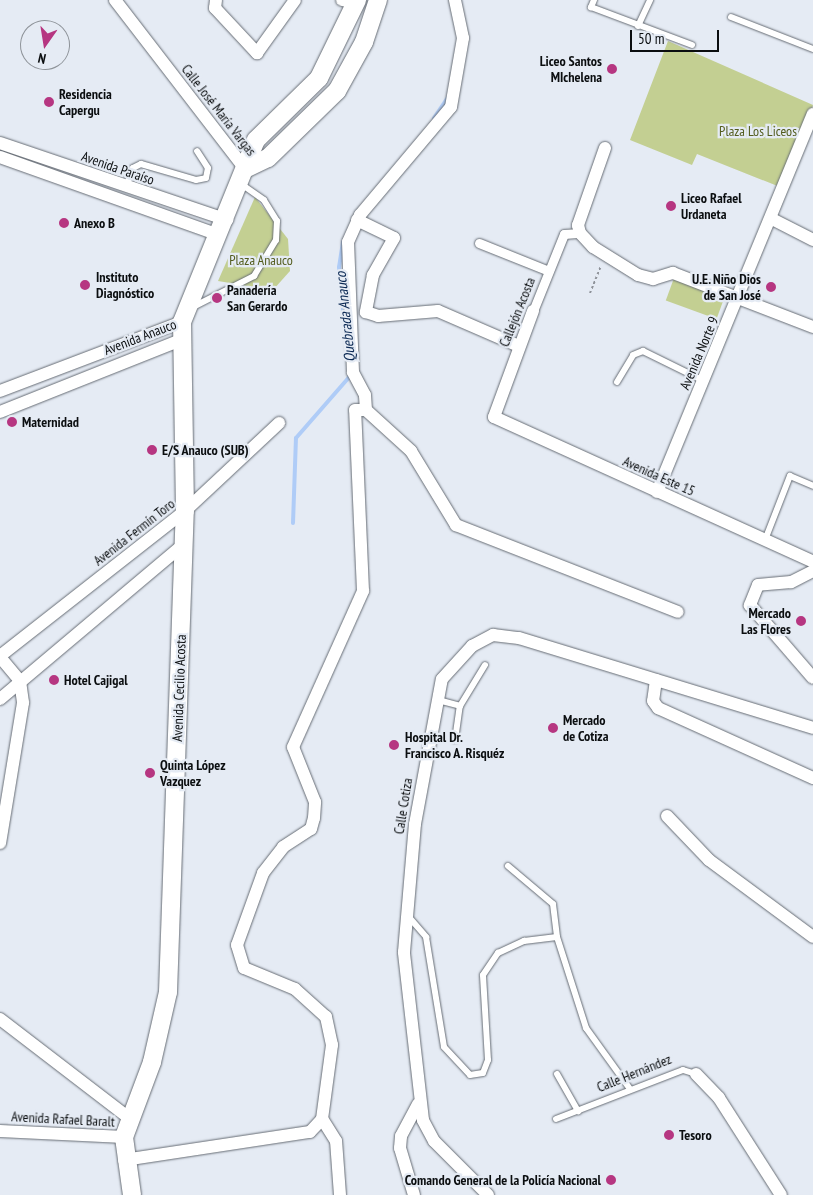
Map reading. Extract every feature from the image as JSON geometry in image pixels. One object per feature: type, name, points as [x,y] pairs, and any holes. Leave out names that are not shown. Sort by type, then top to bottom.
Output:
[{"type":"main road","points":[[243,176],[268,158],[337,91],[364,42],[378,0]]},
{"type":"main road","name":"Avenida Anauco","points":[[184,316],[223,228],[256,140],[320,78],[352,1]]},
{"type":"main road","name":"Avenida Cecilio Acosta","points":[[132,1195],[124,1160],[124,1137],[129,1118],[152,1062],[168,992],[185,511],[181,340],[184,316]]},
{"type":"street","name":"Calle José María Vargas","points":[[115,0],[134,17]]},
{"type":"street","name":"Calle José María Vargas","points":[[126,0],[134,17],[243,176]]},
{"type":"street","points":[[216,0],[216,8],[257,53],[295,0]]},
{"type":"street","points":[[366,410],[365,395],[353,372],[347,274],[348,242],[357,220],[451,107],[464,38],[455,0]]},
{"type":"street","name":"Avenida Norte 9","points":[[657,492],[772,219],[813,114]]},
{"type":"street","name":"Avenida Paraíso","points":[[0,143],[126,187],[223,228]]},
{"type":"street","points":[[605,148],[585,202],[580,233],[606,255],[638,275],[653,279],[673,272],[813,327]]},
{"type":"street","name":"Avenida Paraíso","points":[[0,157],[223,228]]},
{"type":"street","points":[[772,219],[813,240]]},
{"type":"street","points":[[357,220],[394,238],[374,275],[366,312],[378,316],[438,311],[519,346]]},
{"type":"street","name":"Callejón Acosta","points":[[494,417],[519,346],[564,234],[580,233]]},
{"type":"street","points":[[479,243],[549,271]]},
{"type":"street","name":"Avenida Anauco","points":[[0,391],[184,316]]},
{"type":"street","name":"Avenida Anauco","points":[[0,412],[181,340]]},
{"type":"street","points":[[124,1160],[310,1132],[322,1119],[332,1045],[326,1017],[295,989],[244,968],[237,945],[263,872],[283,847],[311,829],[316,802],[293,747],[363,591],[365,560],[356,500],[355,410],[366,410],[411,451],[456,524],[678,612]]},
{"type":"street","name":"Avenida Este 15","points":[[494,417],[813,562]]},
{"type":"street","name":"Avenida Fermín Toro","points":[[0,657],[185,511],[279,423]]},
{"type":"street","points":[[0,699],[184,544]]},
{"type":"street","points":[[813,571],[791,582],[758,585],[750,605],[813,678]]},
{"type":"street","name":"Calle Cotiza","points":[[488,1195],[434,1141],[419,1102],[404,952],[405,912],[437,700],[442,679],[457,657],[493,635],[519,638],[813,728]]},
{"type":"street","points":[[0,657],[20,681],[22,703],[0,843]]},
{"type":"street","points":[[656,680],[653,701],[658,708],[813,778]]},
{"type":"street","points":[[667,816],[709,860],[813,937]]},
{"type":"street","points":[[0,1019],[129,1118]]},
{"type":"street","name":"Calle Hernández","points":[[696,1074],[719,1098],[780,1195]]},
{"type":"street","points":[[414,1195],[400,1148],[419,1102]]},
{"type":"street","points":[[322,1119],[336,1141],[340,1195]]},
{"type":"street","name":"Avenida Rafael Baralt","points":[[0,1131],[124,1137]]},
{"type":"lane","points":[[594,0],[592,7],[692,45]]},
{"type":"lane","points":[[638,26],[650,0]]},
{"type":"lane","points":[[731,17],[813,49]]},
{"type":"lane","points":[[126,187],[133,168],[141,164],[196,180],[206,178],[208,168],[197,151]]},
{"type":"lane","points":[[184,316],[254,276],[276,240],[277,221],[264,200],[243,176]]},
{"type":"lane","points":[[617,382],[633,355],[643,351],[704,381]]},
{"type":"lane","points":[[765,540],[790,476],[813,486]]},
{"type":"lane","points":[[455,740],[460,706],[486,665]]},
{"type":"lane","points":[[437,700],[460,706]]},
{"type":"lane","points":[[508,866],[553,904],[557,937],[586,1028],[630,1090]]},
{"type":"lane","points":[[405,912],[426,937],[444,1047],[470,1075],[483,1073],[488,1060],[483,975],[498,953],[524,941],[557,937]]},
{"type":"lane","name":"Calle Hernández","points":[[556,1119],[683,1070],[696,1074]]},
{"type":"lane","points":[[557,1074],[578,1112]]},
{"type":"path","points":[[590,293],[606,255]]},
{"type":"green space","name":"Plaza Los Liceos","points":[[668,41],[813,105],[785,189],[697,154],[692,165],[630,140]]},
{"type":"green space","name":"Plaza Anauco","points":[[255,197],[288,239],[290,271],[273,290],[218,281]]},
{"type":"green space","points":[[674,278],[725,296],[717,319],[666,301]]},
{"type":"waterway","name":"Quebrada Anauco","points":[[434,118],[448,97]]},
{"type":"waterway","name":"Quebrada Anauco","points":[[343,242],[339,267],[345,329]]},
{"type":"waterway","name":"Quebrada Anauco","points":[[293,523],[296,438],[351,375]]},
{"type":"place","name":"Liceo Santos MIchelena","points":[[612,69]]},
{"type":"place","name":"Residencia Capergu","points":[[49,102]]},
{"type":"place","name":"Liceo Rafael Urdaneta","points":[[671,206]]},
{"type":"place","name":"Anexo B","points":[[64,223]]},
{"type":"place","name":"Instituto Diagnóstico","points":[[85,285]]},
{"type":"place","name":"U.E. Niño Dios de San José","points":[[771,287]]},
{"type":"place","name":"Panadería San Gerardo","points":[[217,298]]},
{"type":"place","name":"Maternidad","points":[[12,422]]},
{"type":"place","name":"E/S Anauco (SUB)","points":[[152,450]]},
{"type":"place","name":"Mercado Las Flores","points":[[801,621]]},
{"type":"place","name":"Hotel Cajigal","points":[[54,680]]},
{"type":"place","name":"Mercado de Cotiza","points":[[553,728]]},
{"type":"place","name":"Hospital Dr. Francisco A. Risquéz","points":[[394,745]]},
{"type":"place","name":"Quinta López Vazquez","points":[[150,773]]},
{"type":"place","name":"Tesoro","points":[[669,1135]]},
{"type":"place","name":"Comando General de la Policía Nacional","points":[[611,1180]]}]
